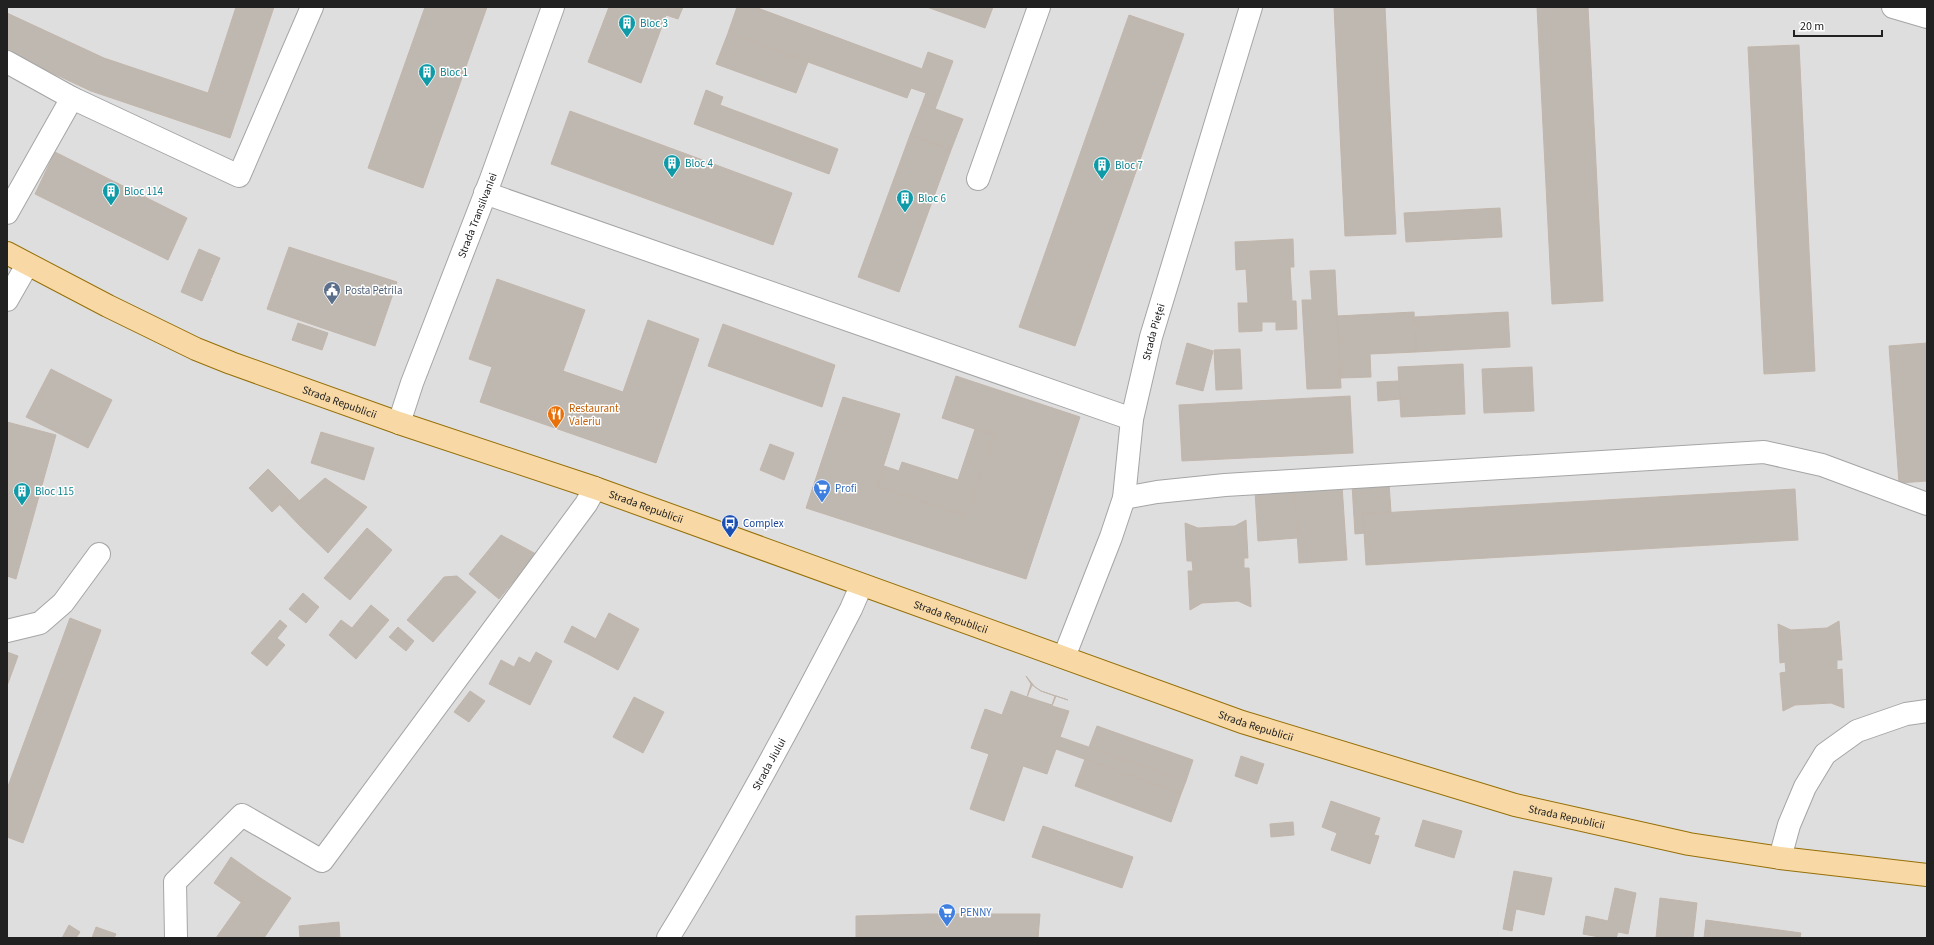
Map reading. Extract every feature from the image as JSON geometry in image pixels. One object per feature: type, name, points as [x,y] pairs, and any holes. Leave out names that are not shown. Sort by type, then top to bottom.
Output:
[{"type":"main road","name":"Strada Republicii","points":[[7,253],[27,265],[108,306],[231,363],[399,423],[595,488],[861,586],[1064,657],[1242,722],[1515,805],[1689,844],[1780,858],[1927,875]]},
{"type":"street","points":[[7,62],[72,98],[239,176],[312,7]]},
{"type":"street","name":"Strada Transilvaniei","points":[[399,423],[412,383],[485,193],[553,7]]},
{"type":"street","points":[[978,179],[1039,7]]},
{"type":"street","name":"Strada Pieței","points":[[1064,657],[1111,537],[1124,498],[1132,419],[1151,337],[1251,7]]},
{"type":"street","points":[[1892,7],[1927,18]]},
{"type":"street","points":[[7,213],[72,98]]},
{"type":"street","points":[[485,193],[1132,419]]},
{"type":"street","points":[[7,300],[27,265]]},
{"type":"street","points":[[1124,498],[1157,492],[1225,485],[1764,452],[1822,465],[1927,504]]},
{"type":"street","points":[[176,938],[175,882],[242,815],[322,861],[586,504],[595,488]]},
{"type":"street","points":[[7,631],[40,623],[63,603],[99,554]]},
{"type":"street","name":"Strada Jiului","points":[[668,938],[716,861],[777,751],[851,609],[861,586]]},
{"type":"street","points":[[1780,858],[1789,825],[1805,788],[1825,754],[1857,731],[1906,714],[1927,711]]},
{"type":"shaded area","points":[[7,7],[1927,7],[1927,938],[7,938]]},
{"type":"building","points":[[236,7],[274,7],[230,138],[91,91],[7,52],[7,13],[104,58],[208,93]]},
{"type":"building","name":"Bloc 1","points":[[425,7],[487,7],[423,188],[368,168]]},
{"type":"building","name":"Bloc 3","points":[[609,7],[669,7],[641,83],[588,62]]},
{"type":"building","points":[[669,7],[683,7],[678,19],[666,15]]},
{"type":"building","points":[[737,7],[755,7],[922,69],[928,52],[953,61],[935,109],[922,104],[926,93],[911,88],[907,98],[728,33]]},
{"type":"building","points":[[927,7],[993,7],[985,28]]},
{"type":"building","points":[[1334,7],[1385,7],[1396,234],[1345,236]]},
{"type":"building","points":[[1537,7],[1588,7],[1603,301],[1552,304]]},
{"type":"building","name":"Bloc 7","points":[[1129,15],[1184,34],[1075,346],[1019,327]]},
{"type":"building","points":[[728,33],[808,62],[796,93],[716,64]]},
{"type":"building","points":[[1799,45],[1815,371],[1764,374],[1748,47]]},
{"type":"building","points":[[706,90],[723,97],[720,105],[838,149],[829,174],[694,124]]},
{"type":"building","points":[[922,104],[963,119],[951,150],[910,135]]},
{"type":"building","name":"Bloc 4","points":[[570,111],[792,193],[773,245],[551,164]]},
{"type":"building","name":"Bloc 6","points":[[910,135],[951,150],[899,292],[858,277]]},
{"type":"building","name":"Bloc 114","points":[[55,152],[187,218],[168,260],[35,194]]},
{"type":"building","points":[[1500,208],[1502,237],[1406,242],[1404,213]]},
{"type":"building","points":[[1293,239],[1294,267],[1290,267],[1292,301],[1296,301],[1297,329],[1276,330],[1276,322],[1262,322],[1262,331],[1239,332],[1238,303],[1248,303],[1246,269],[1236,270],[1235,242]]},
{"type":"building","points":[[289,247],[397,282],[375,346],[267,309]]},
{"type":"building","points":[[199,249],[220,258],[211,279],[190,270]]},
{"type":"building","points":[[190,270],[211,280],[202,301],[181,292]]},
{"type":"building","points":[[1335,270],[1341,388],[1307,389],[1302,300],[1312,300],[1310,271]]},
{"type":"building","points":[[497,279],[585,310],[563,371],[623,392],[648,320],[699,339],[656,463],[480,402],[492,367],[469,359]]},
{"type":"building","points":[[1414,312],[1416,352],[1370,354],[1371,377],[1341,378],[1337,316]]},
{"type":"building","points":[[1508,312],[1510,347],[1416,352],[1415,317]]},
{"type":"building","points":[[298,323],[328,333],[322,350],[292,340]]},
{"type":"building","points":[[723,324],[835,365],[822,407],[708,366]]},
{"type":"building","points":[[1187,343],[1213,351],[1203,391],[1176,384]]},
{"type":"building","points":[[1927,343],[1927,481],[1899,483],[1889,346]]},
{"type":"building","points":[[1240,349],[1242,389],[1216,390],[1214,350]]},
{"type":"building","points":[[1463,364],[1465,414],[1401,417],[1398,367]]},
{"type":"building","points":[[1532,367],[1534,411],[1484,413],[1482,369]]},
{"type":"building","points":[[51,369],[112,400],[88,448],[26,417]]},
{"type":"building","points":[[956,376],[1080,417],[1026,579],[806,508],[843,397],[900,414],[877,486],[966,516],[993,435],[942,418]]},
{"type":"building","points":[[1399,381],[1400,399],[1378,401],[1377,382]]},
{"type":"building","points":[[1350,396],[1353,453],[1182,461],[1179,405]]},
{"type":"building","name":"Bloc 115","points":[[7,422],[56,435],[16,579],[7,576]]},
{"type":"building","points":[[975,429],[993,435],[966,516],[877,486],[884,466],[899,471],[902,462],[958,480]]},
{"type":"building","points":[[321,432],[374,448],[364,480],[311,463]]},
{"type":"building","points":[[770,444],[794,453],[784,480],[760,470]]},
{"type":"building","points":[[268,469],[292,493],[272,512],[249,488]]},
{"type":"building","points":[[325,478],[367,507],[328,553],[300,526],[312,514],[299,501]]},
{"type":"building","points":[[1389,483],[1391,512],[1363,514],[1365,533],[1355,534],[1352,485]]},
{"type":"building","points":[[1342,485],[1347,560],[1299,563],[1294,489]]},
{"type":"building","points":[[1294,489],[1297,538],[1258,541],[1255,491]]},
{"type":"building","points":[[1795,489],[1798,540],[1366,565],[1363,514]]},
{"type":"building","points":[[292,493],[312,514],[300,526],[280,505]]},
{"type":"building","points":[[1246,520],[1248,558],[1244,558],[1244,568],[1249,568],[1251,607],[1238,601],[1202,603],[1190,610],[1188,571],[1193,571],[1192,561],[1187,561],[1185,523],[1198,528],[1235,526]]},
{"type":"building","points":[[367,528],[392,550],[350,600],[324,578]]},
{"type":"building","points":[[501,535],[536,554],[499,599],[469,574]]},
{"type":"building","points":[[457,576],[476,592],[433,642],[407,620],[444,577]]},
{"type":"building","points":[[303,593],[319,607],[306,623],[289,609]]},
{"type":"building","points":[[371,605],[389,620],[356,659],[329,635],[341,620],[352,628]]},
{"type":"building","points":[[609,613],[639,629],[618,670],[588,654]]},
{"type":"building","points":[[70,618],[101,630],[23,843],[7,837],[7,789]]},
{"type":"building","points":[[280,620],[287,626],[277,638],[285,645],[267,666],[251,653]]},
{"type":"building","points":[[1839,621],[1842,660],[1837,660],[1837,670],[1842,669],[1844,708],[1831,703],[1795,705],[1783,711],[1780,673],[1786,672],[1785,662],[1780,663],[1778,624],[1791,630],[1827,628]]},
{"type":"building","points":[[572,626],[596,639],[588,654],[564,642]]},
{"type":"building","points":[[398,627],[414,641],[406,651],[389,637]]},
{"type":"building","points":[[7,652],[18,656],[7,686]]},
{"type":"building","points":[[536,652],[552,661],[530,705],[489,684],[501,660],[514,667],[519,657],[530,663]]},
{"type":"building","points":[[1026,676],[1035,687],[1032,685],[1027,697],[1031,684]]},
{"type":"building","points":[[470,691],[485,701],[469,722],[454,712]]},
{"type":"building","points":[[1011,691],[1052,705],[1055,696],[1041,691],[1056,696],[1052,706],[1069,711],[1060,737],[1186,781],[1181,794],[1056,749],[1047,774],[1023,766],[1004,821],[970,809],[989,754],[971,748],[985,709],[1002,715]]},
{"type":"building","points":[[634,697],[664,712],[643,753],[613,737]]},
{"type":"building","points":[[1097,726],[1193,760],[1186,781],[1089,747]]},
{"type":"building","points":[[1241,756],[1264,764],[1257,784],[1235,776]]},
{"type":"building","points":[[1085,759],[1181,794],[1171,822],[1075,786]]},
{"type":"building","points":[[1331,801],[1380,818],[1374,835],[1379,836],[1370,864],[1331,850],[1337,833],[1322,827]]},
{"type":"building","points":[[1423,820],[1462,831],[1454,858],[1415,846]]},
{"type":"building","points":[[1293,822],[1294,835],[1271,837],[1270,824]]},
{"type":"building","points":[[1043,826],[1133,857],[1122,888],[1032,857]]},
{"type":"building","points":[[231,857],[259,877],[241,902],[214,883]]},
{"type":"building","points":[[1514,871],[1552,878],[1544,915],[1516,909],[1512,931],[1503,929]]},
{"type":"building","points":[[259,877],[291,898],[264,938],[216,938]]},
{"type":"building","points":[[1615,888],[1636,893],[1628,934],[1618,932],[1616,938],[1605,938],[1583,934],[1586,916],[1608,921]]},
{"type":"building","points":[[1660,898],[1697,903],[1693,938],[1656,938]]},
{"type":"building","name":"PENNY","points":[[928,914],[1040,914],[1038,938],[856,938],[856,916]]},
{"type":"building","points":[[1706,920],[1801,933],[1800,938],[1704,938]]},
{"type":"building","points":[[339,922],[340,938],[300,938],[299,926]]},
{"type":"building","points":[[69,925],[80,932],[76,938],[62,938]]},
{"type":"building","points":[[96,927],[116,934],[114,938],[92,938]]},
{"type":"place","name":"Bloc 3","points":[[627,38]]},
{"type":"place","name":"Bloc 1","points":[[427,87]]},
{"type":"place","name":"Bloc 4","points":[[672,178]]},
{"type":"place","name":"Bloc 7","points":[[1102,180]]},
{"type":"place","name":"Bloc 114","points":[[111,206]]},
{"type":"place","name":"Bloc 6","points":[[905,213]]},
{"type":"place","name":"Posta Petrila","points":[[332,305]]},
{"type":"place","name":"Restaurant Valeriu","points":[[556,429]]},
{"type":"place","name":"Profi","points":[[822,503]]},
{"type":"place","name":"Bloc 115","points":[[22,506]]},
{"type":"place","name":"Complex","points":[[730,538]]},
{"type":"place","name":"PENNY","points":[[947,927]]}]
